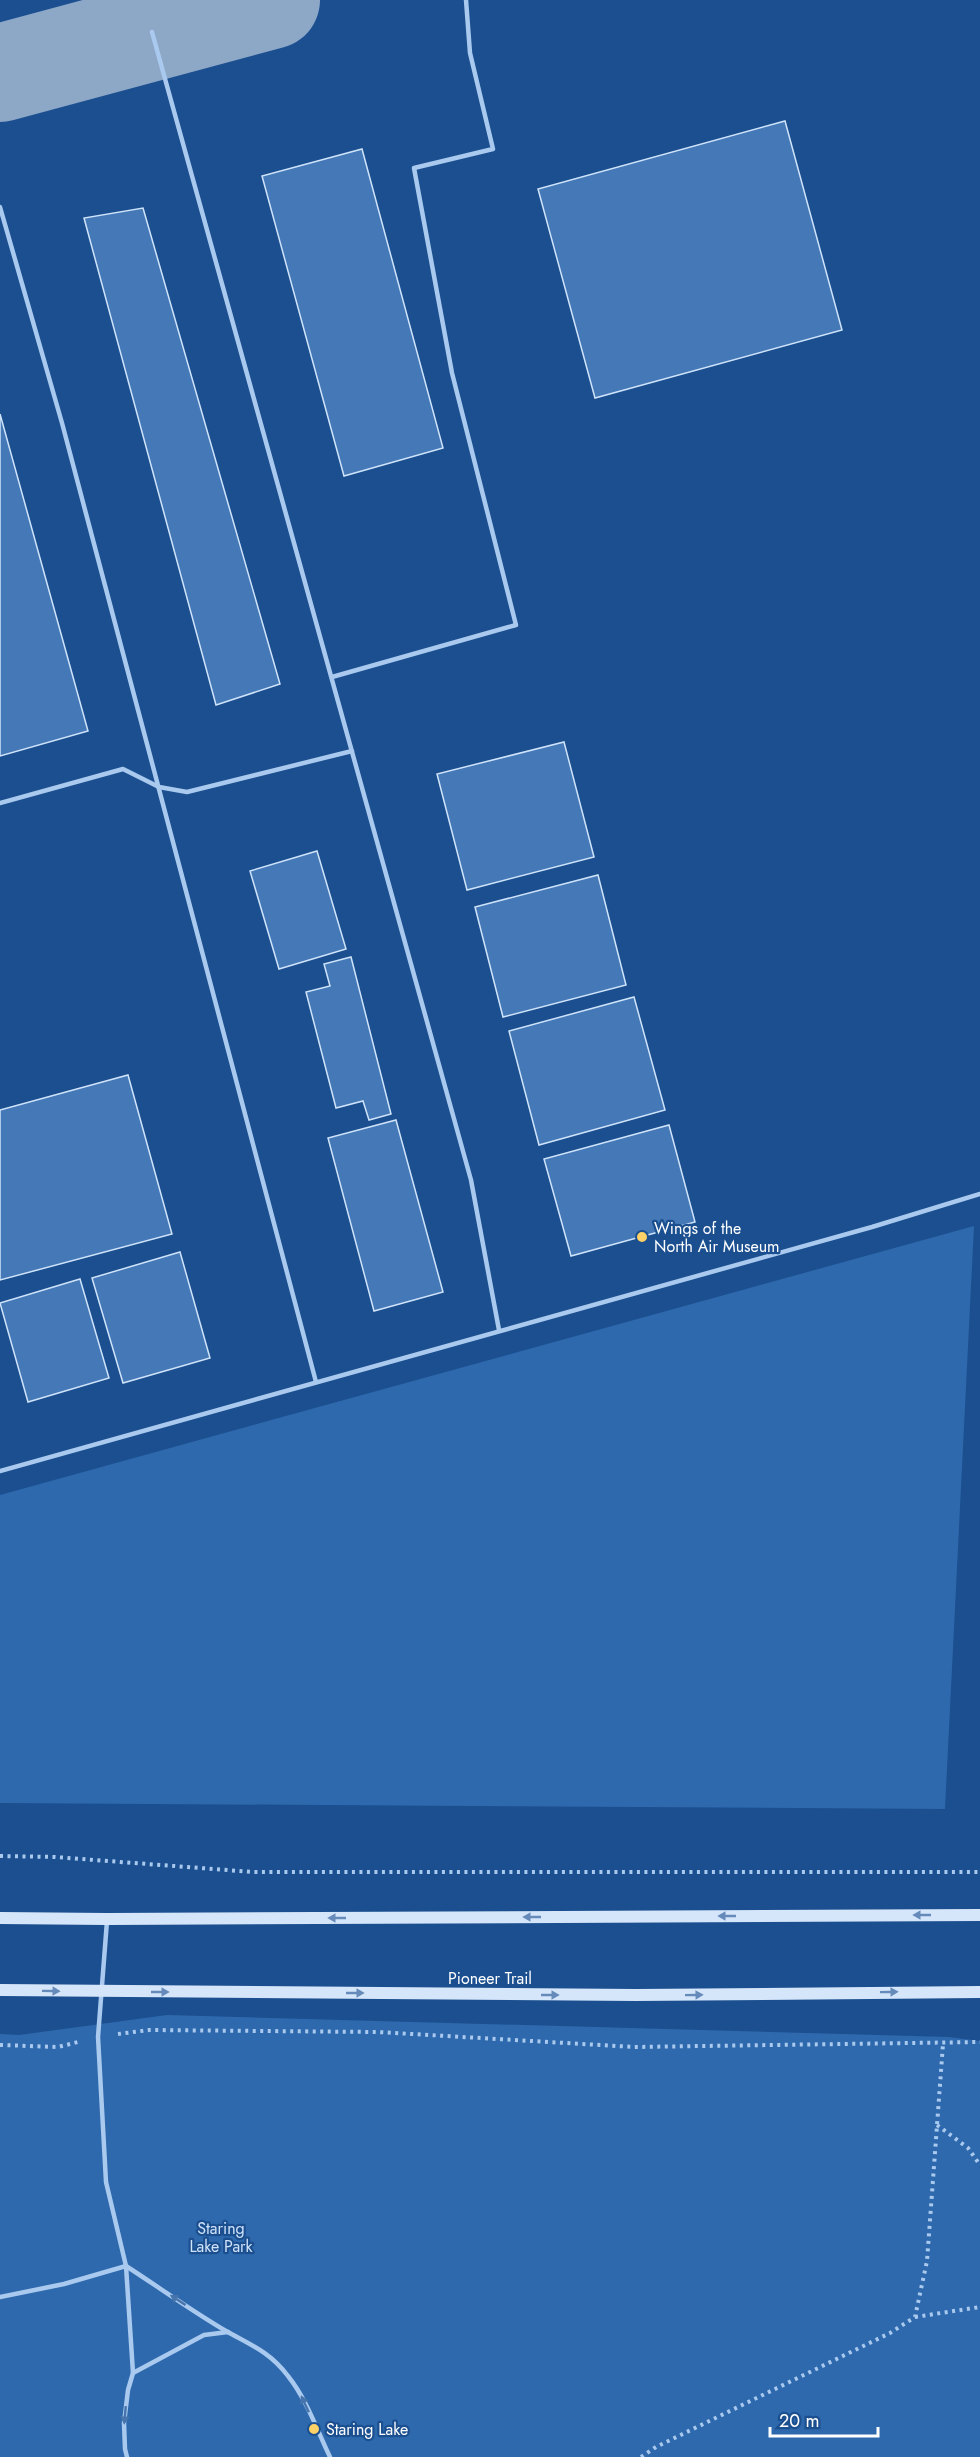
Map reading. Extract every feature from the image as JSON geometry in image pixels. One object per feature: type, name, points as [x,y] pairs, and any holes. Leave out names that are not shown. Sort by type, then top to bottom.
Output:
[{"type":"main road","points":[[0,1918],[980,1915]]},
{"type":"main road","name":"Pioneer Trail","points":[[0,1990],[636,1995],[980,1992]]},
{"type":"lane","points":[[332,677],[516,625],[452,373],[414,168],[493,149],[470,53],[466,0]]},
{"type":"lane","points":[[152,32],[471,1180],[499,1330]]},
{"type":"lane","points":[[0,207],[65,435],[316,1382]]},
{"type":"lane","points":[[0,803],[123,770],[159,787],[187,792],[352,751]]},
{"type":"lane","points":[[0,1471],[872,1227],[980,1194]]},
{"type":"lane","points":[[107,1919],[98,2037],[106,2182],[126,2266],[133,2373],[124,2424],[127,2457]]},
{"type":"lane","points":[[0,2297],[64,2284],[126,2266],[228,2332],[254,2344],[271,2357],[300,2392],[330,2457]]},
{"type":"lane","points":[[133,2373],[204,2335],[228,2332]]},
{"type":"path","points":[[0,1856],[55,1857],[253,1872],[980,1872]]},
{"type":"path","points":[[0,2045],[58,2047],[98,2037],[149,2030],[378,2032],[634,2047],[980,2042]]},
{"type":"path","points":[[915,2317],[927,2261],[943,2044]]},
{"type":"path","points":[[937,2125],[968,2148],[980,2165]]},
{"type":"path","points":[[641,2457],[656,2447],[890,2332],[915,2317],[980,2307]]},
{"type":"green space","points":[[974,1226],[945,1809],[0,1803],[0,1495]]},
{"type":"green space","name":"Staring Lake Park","points":[[167,2015],[949,2037],[980,2041],[980,2457],[0,2457],[0,2034],[19,2035]]},
{"type":"building","points":[[785,121],[842,330],[595,398],[538,189]]},
{"type":"building","points":[[362,149],[443,448],[344,476],[262,176]]},
{"type":"building","points":[[143,208],[280,684],[216,705],[84,218]]},
{"type":"building","points":[[0,414],[88,731],[0,756]]},
{"type":"building","points":[[564,742],[594,857],[467,890],[437,774]]},
{"type":"building","points":[[317,851],[346,949],[279,969],[250,871]]},
{"type":"building","points":[[598,875],[626,985],[503,1017],[475,907]]},
{"type":"building","points":[[351,957],[391,1114],[369,1120],[363,1101],[336,1108],[306,992],[330,986],[324,964]]},
{"type":"building","points":[[634,997],[665,1110],[539,1145],[509,1031]]},
{"type":"building","points":[[128,1075],[172,1234],[0,1280],[0,1110]]},
{"type":"building","points":[[396,1120],[443,1292],[374,1311],[328,1138]]},
{"type":"building","points":[[669,1125],[695,1222],[571,1256],[544,1159]]},
{"type":"building","points":[[180,1252],[210,1358],[123,1383],[92,1278]]},
{"type":"building","points":[[80,1279],[109,1378],[28,1402],[0,1303]]},
{"type":"taxiway","points":[[0,73],[271,0]]},
{"type":"place","name":"Wings of the North Air Museum","points":[[642,1237]]},
{"type":"place","name":"Staring Lake","points":[[314,2429]]}]
